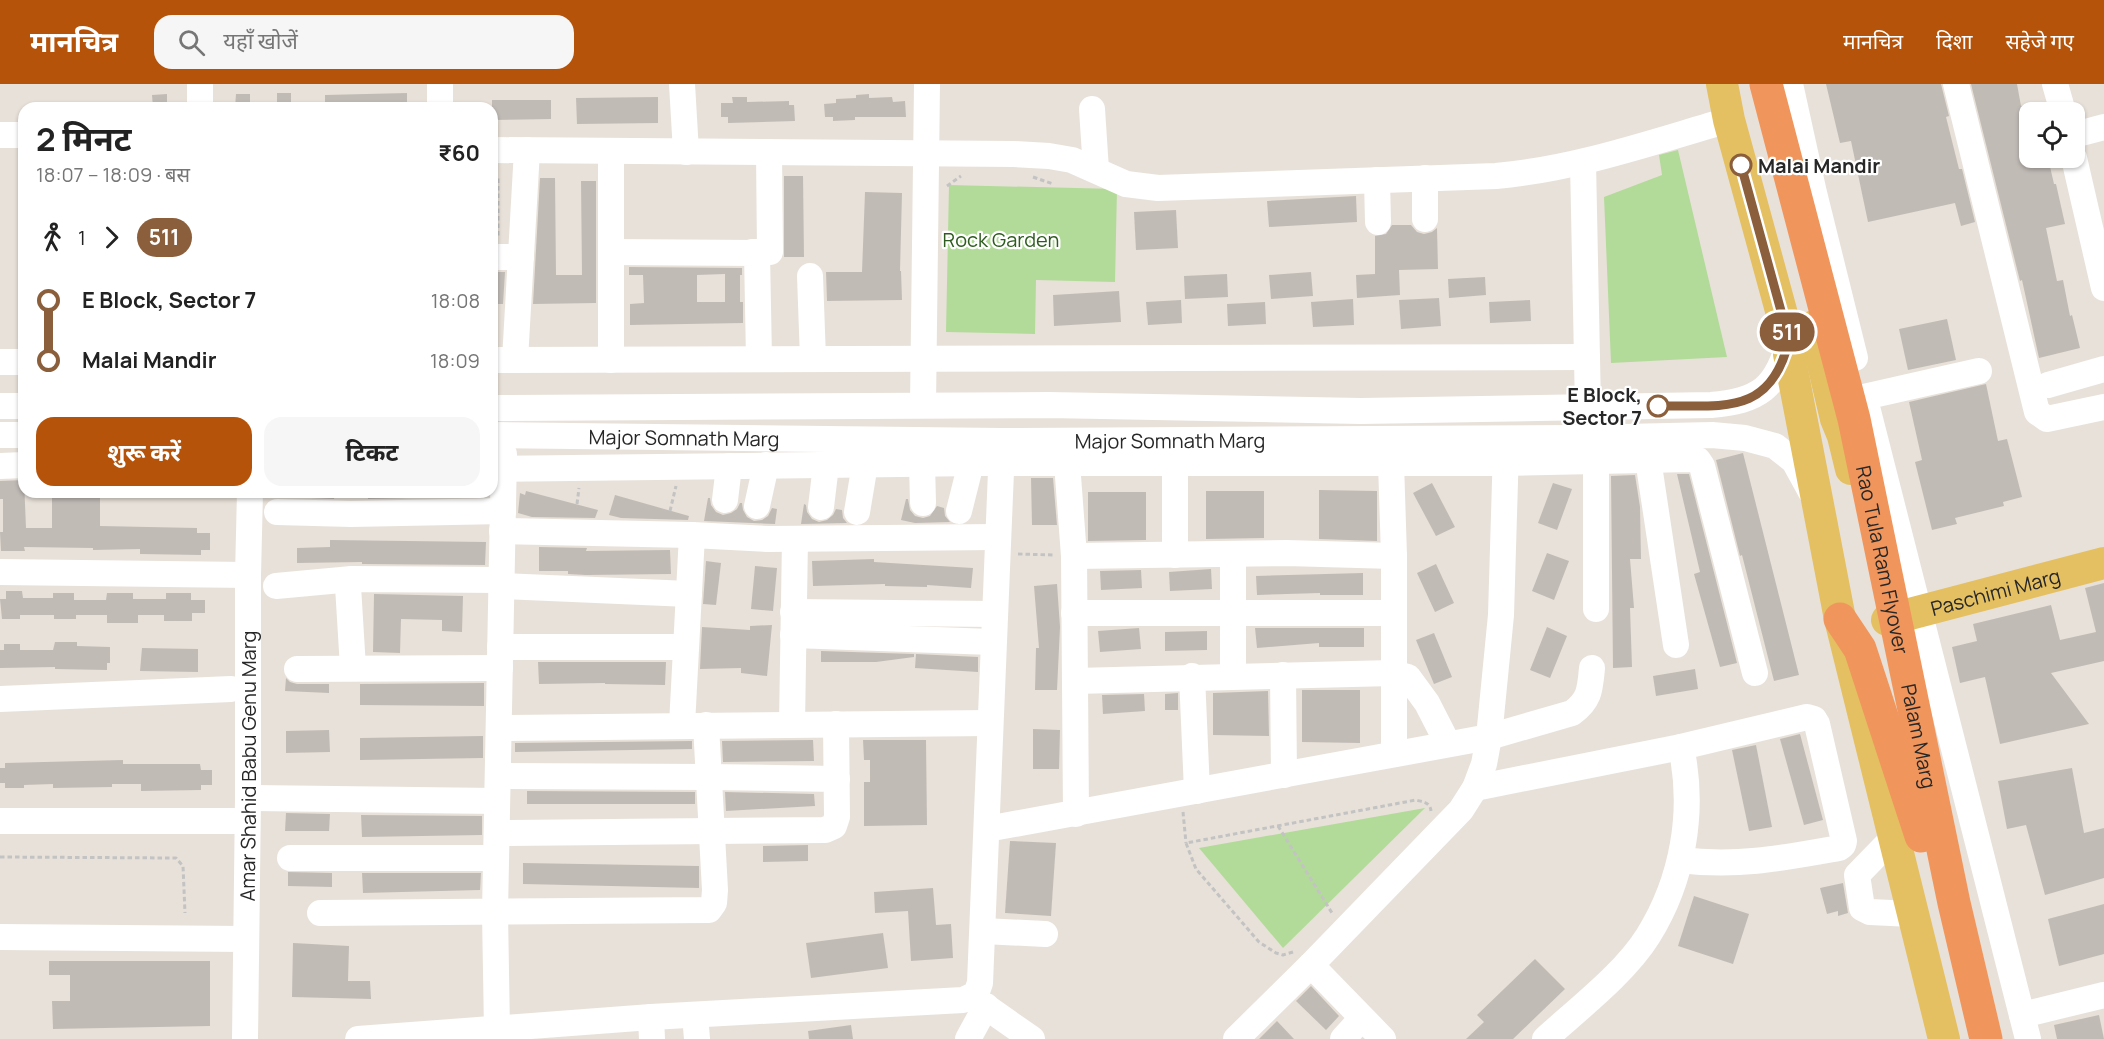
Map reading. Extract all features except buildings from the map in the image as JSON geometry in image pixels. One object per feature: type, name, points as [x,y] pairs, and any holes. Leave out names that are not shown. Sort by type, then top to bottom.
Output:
[{"type":"highway","name":"Rao Tula Ram Flyover","points":[[1766,84],[1854,418],[1954,903],[1986,1039]]},
{"type":"highway","name":"Rao Tula Ram Flyover","points":[[1840,619],[1860,650],[1918,826],[1968,1039]]},
{"type":"main road","points":[[1722,84],[1729,120],[1789,340],[1840,619],[1944,1039]]},
{"type":"main road","name":"Palam Marg","points":[[1757,84],[1836,419],[1843,436],[1887,620],[1962,889],[1998,1039]]},
{"type":"main road","name":"Paschimi Marg","points":[[1887,620],[2104,562]]},
{"type":"street","points":[[200,84],[200,102]]},
{"type":"street","points":[[440,84],[440,102]]},
{"type":"street","points":[[682,84],[686,152]]},
{"type":"street","points":[[923,405],[927,84]]},
{"type":"street","points":[[1790,84],[1864,397],[2025,1027],[2104,995]]},
{"type":"street","points":[[1956,84],[2037,412],[2047,419],[2104,407]]},
{"type":"street","points":[[2055,84],[2060,102]]},
{"type":"street","points":[[1092,109],[1096,170]]},
{"type":"street","points":[[498,150],[1048,156],[1072,160],[1126,184],[1151,188],[1527,173],[1583,162],[1729,120]]},
{"type":"street","points":[[2085,132],[2104,127]]},
{"type":"street","points":[[0,135],[18,135]]},
{"type":"street","points":[[527,150],[521,257],[503,360],[1587,357]]},
{"type":"street","points":[[611,151],[611,360]]},
{"type":"street","points":[[612,252],[770,252],[769,152]]},
{"type":"street","points":[[1583,162],[1588,408]]},
{"type":"street","points":[[2076,168],[2104,288]]},
{"type":"street","points":[[1425,178],[1425,219]]},
{"type":"street","points":[[1377,180],[1378,222]]},
{"type":"street","points":[[752,252],[757,253],[759,359]]},
{"type":"street","points":[[498,257],[521,257]]},
{"type":"street","points":[[810,276],[813,359]]},
{"type":"street","name":"Major Somnath Marg","points":[[498,408],[1060,405],[1361,411],[1711,405],[1736,403],[1756,396],[1773,381],[1784,362],[1789,340]]},
{"type":"street","points":[[0,362],[18,362]]},
{"type":"street","points":[[2048,385],[2104,369]]},
{"type":"street","points":[[1864,397],[1979,371]]},
{"type":"street","points":[[1711,405],[1712,435]]},
{"type":"street","points":[[0,406],[18,406]]},
{"type":"street","points":[[0,435],[18,435]]},
{"type":"street","points":[[497,1030],[495,913],[502,521],[498,435]]},
{"type":"street","name":"Major Somnath Marg","points":[[498,435],[1002,452],[1505,451],[1712,435],[1745,438],[1775,446],[1794,461],[1817,502]]},
{"type":"street","points":[[1236,1039],[1461,810],[1475,788],[1484,764],[1489,737],[1501,615],[1505,451]]},
{"type":"street","points":[[498,469],[971,463],[1002,452],[1066,464],[1391,463],[1505,451],[1596,461],[1692,459],[1698,460],[1702,466],[1755,673]]},
{"type":"street","points":[[968,1039],[979,1002],[980,989],[1002,452]]},
{"type":"street","points":[[1648,459],[1676,645]]},
{"type":"street","points":[[1596,461],[1596,609]]},
{"type":"street","points":[[959,511],[971,463]]},
{"type":"street","points":[[1391,463],[1394,556],[1394,754]]},
{"type":"street","points":[[857,512],[865,464]]},
{"type":"street","points":[[922,464],[923,503]]},
{"type":"street","points":[[1066,464],[1074,556],[1076,814]]},
{"type":"street","points":[[1175,464],[1175,555]]},
{"type":"street","points":[[0,466],[18,465]]},
{"type":"street","points":[[758,506],[766,465]]},
{"type":"street","points":[[821,507],[826,465]]},
{"type":"street","points":[[724,500],[729,466]]},
{"type":"street","name":"Amar Shahid Babu Genu Marg","points":[[245,1039],[250,498]]},
{"type":"street","points":[[277,512],[502,521],[668,536],[998,545]]},
{"type":"street","points":[[320,914],[709,910],[713,907],[708,777],[694,725],[686,647],[692,535]]},
{"type":"street","points":[[792,724],[795,539]]},
{"type":"street","points":[[1074,556],[1286,553],[1394,556]]},
{"type":"street","points":[[1233,554],[1233,676]]},
{"type":"street","points":[[0,572],[248,575]]},
{"type":"street","points":[[276,586],[352,579],[501,583],[689,594]]},
{"type":"street","points":[[352,579],[348,586],[353,668]]},
{"type":"street","points":[[1074,613],[1394,613]]},
{"type":"street","points":[[793,623],[995,614]]},
{"type":"street","points":[[793,623],[993,642]]},
{"type":"street","points":[[297,669],[353,668],[686,647]]},
{"type":"street","points":[[987,829],[1489,737],[1572,713],[1583,705],[1589,692],[1592,668]]},
{"type":"street","points":[[1075,681],[1192,676],[1393,673],[1408,677],[1426,703],[1448,744]]},
{"type":"street","points":[[1283,675],[1284,775]]},
{"type":"street","points":[[1189,793],[1192,676]]},
{"type":"street","points":[[0,699],[231,689]]},
{"type":"street","points":[[1475,788],[1680,747],[1807,717],[1814,719],[1844,841],[1839,848],[1749,863],[1723,864],[1680,860]]},
{"type":"street","points":[[499,728],[990,723]]},
{"type":"street","points":[[290,858],[711,831],[818,831],[830,828],[836,822],[836,724]]},
{"type":"street","points":[[1545,1039],[1622,968],[1648,937],[1664,905],[1680,860],[1685,834],[1686,779],[1680,747]]},
{"type":"street","points":[[0,821],[248,810],[498,788],[708,777],[837,779]]},
{"type":"street","points":[[1893,838],[1857,874],[1862,908],[1870,912],[1912,914]]},
{"type":"street","points":[[983,931],[1045,934]]},
{"type":"street","points":[[0,937],[246,939]]},
{"type":"street","points":[[1311,965],[1383,1039]]},
{"type":"street","points":[[358,1039],[497,1030],[696,1027],[963,1000],[979,1002],[1028,1037]]},
{"type":"street","points":[[1343,1039],[1362,1018]]},
{"type":"path","points":[[943,189],[964,174]]},
{"type":"path","points":[[1022,176],[1053,184]]},
{"type":"path","points":[[498,177],[498,240]]},
{"type":"path","points":[[998,545],[1074,556]]},
{"type":"path","points":[[1189,793],[1186,843],[1197,869],[1259,942],[1276,953],[1297,951],[1311,965]]},
{"type":"path","points":[[1186,843],[1416,800],[1426,802],[1431,807],[1432,813]]},
{"type":"path","points":[[1278,826],[1333,915]]},
{"type":"path","points":[[0,857],[176,858],[183,866],[185,914]]},
{"type":"green space","points":[[1678,150],[1727,357],[1611,363],[1604,197],[1662,175],[1659,155]]},
{"type":"green space","name":"Rock Garden","points":[[949,185],[1117,189],[1115,282],[1036,280],[1035,334],[946,332]]},
{"type":"green space","points":[[1425,808],[1283,948],[1199,848]]},
{"type":"bus line","name":"511","points":[[1658,406],[1736,403],[1756,396],[1773,381],[1784,362],[1789,340],[1741,165]]},
{"type":"place","name":"Malai Mandir","points":[[1741,165]]},
{"type":"place","name":"E Block, Sector 7","points":[[1658,406]]}]
